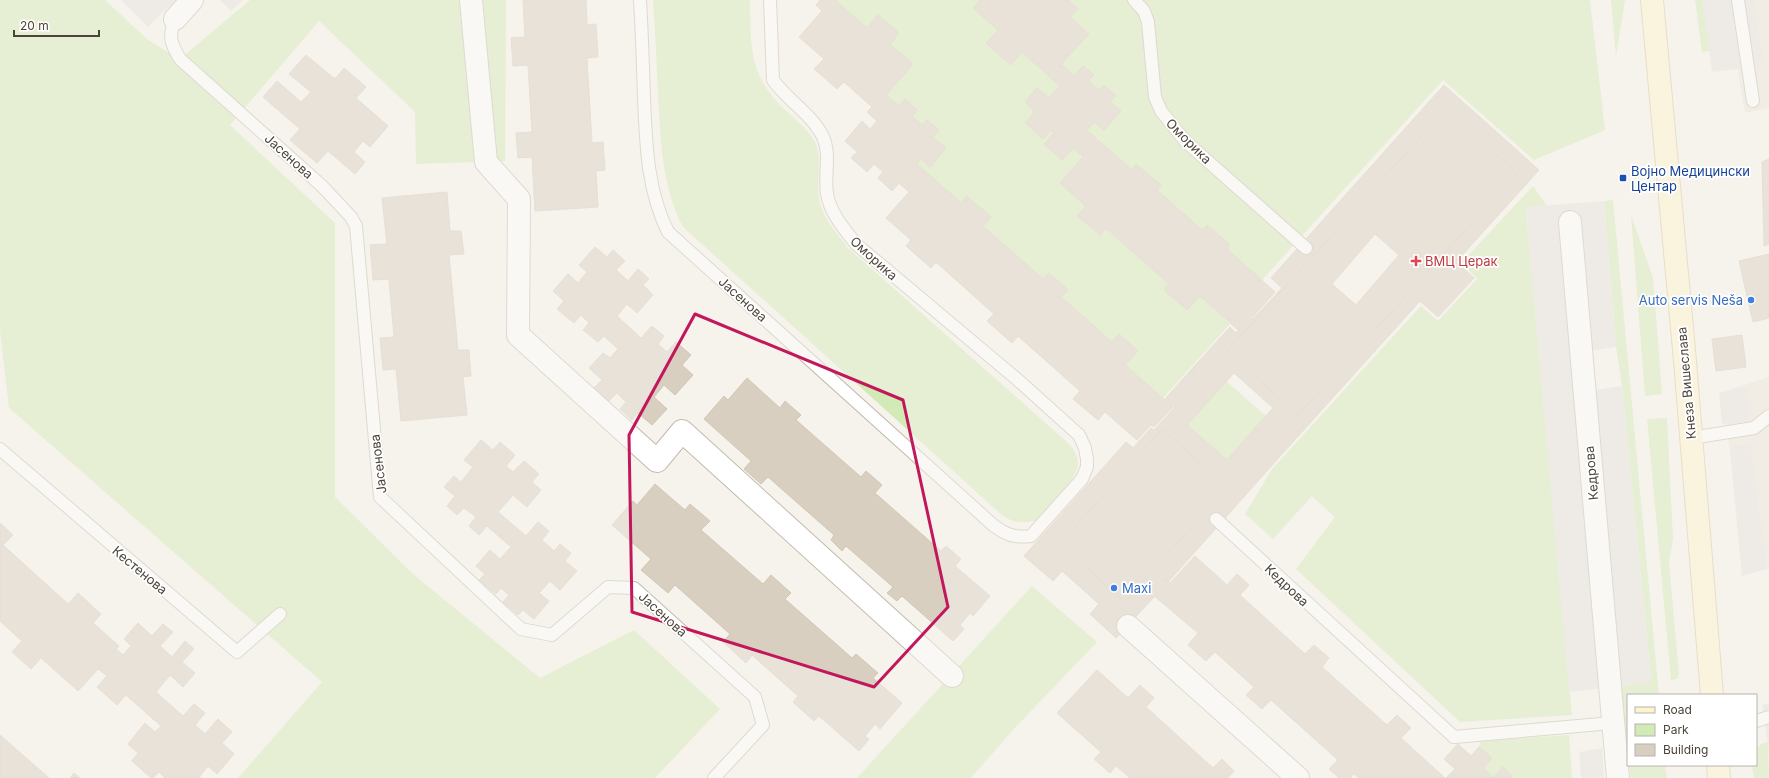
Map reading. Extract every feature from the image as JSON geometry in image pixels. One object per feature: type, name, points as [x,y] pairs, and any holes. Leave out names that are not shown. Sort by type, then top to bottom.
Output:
[{"type":"main road","name":"Кнеза Вишеслава","points":[[1652,0],[1712,694]]},
{"type":"main road","points":[[1718,766],[1719,778]]},
{"type":"street","points":[[175,19],[192,0]]},
{"type":"street","points":[[471,0],[486,162],[519,199],[518,334],[657,461],[682,431],[952,676]]},
{"type":"street","name":"Кедрова","points":[[1570,222],[1612,723],[1618,778]]},
{"type":"street","points":[[1128,626],[1298,778]]},
{"type":"lane","name":"Јасенова","points":[[640,0],[646,150],[652,189],[660,214],[668,232],[993,525],[1008,535],[1019,538],[1031,536],[1082,479],[1087,467],[1087,459],[1085,448],[1079,435]]},
{"type":"lane","name":"Оморика","points":[[770,0],[773,80],[780,90],[813,122],[822,135],[827,150],[827,196],[837,218],[856,244],[1019,381],[1079,435]]},
{"type":"lane","name":"Оморика","points":[[1134,0],[1144,11],[1148,22],[1156,97],[1161,112],[1168,123],[1185,141],[1306,248]]},
{"type":"lane","points":[[1738,0],[1753,101]]},
{"type":"lane","name":"Јасенова","points":[[175,19],[171,33],[172,44],[180,59],[322,186],[351,217],[356,226],[380,497],[521,628],[552,635],[608,587],[634,588],[755,697],[763,725],[714,778]]},
{"type":"lane","points":[[1691,438],[1754,428],[1769,416]]},
{"type":"lane","name":"Кестенова","points":[[0,449],[237,652],[280,614]]},
{"type":"lane","name":"Кедрова","points":[[1216,519],[1454,738],[1612,723]]},
{"type":"lane","points":[[1757,721],[1769,717]]},
{"type":"highlighted area","points":[[695,314],[903,400],[948,607],[874,687],[632,612],[629,435]]},
{"type":"shaded area","points":[[121,0],[176,0],[148,27]]},
{"type":"shaded area","points":[[220,0],[243,0],[231,11]]},
{"type":"shaded area","points":[[1703,0],[1753,0],[1764,66],[1712,72]]},
{"type":"shaded area","points":[[1726,0],[1769,0],[1769,108],[1745,113]]},
{"type":"shaded area","points":[[1604,201],[1616,347],[1577,353],[1581,392],[1622,386],[1651,682],[1569,692],[1526,207]]},
{"type":"shaded area","points":[[1769,377],[1769,568],[1742,576],[1730,449],[1719,393]]},
{"type":"shaded area","points":[[1746,387],[1750,421],[1722,424],[1719,393]]},
{"type":"shaded area","points":[[1750,443],[1767,569],[1742,576],[1730,449]]},
{"type":"shaded area","points":[[1769,703],[1769,752],[1762,705]]},
{"type":"shaded area","points":[[1602,748],[1604,778],[1581,778],[1579,752]]},
{"type":"green space","points":[[0,0],[105,0],[148,40],[180,59],[250,0],[506,0],[505,161],[416,164],[415,112],[319,21],[230,125],[335,223],[335,497],[413,574],[540,678],[634,630],[720,709],[655,778],[238,778],[322,682],[9,408],[0,331]]},
{"type":"green space","points":[[653,0],[750,0],[752,44],[757,70],[771,94],[782,107],[813,137],[819,156],[819,199],[823,212],[835,231],[848,248],[1067,442],[1075,452],[1078,464],[1073,478],[1035,521],[1018,522],[1003,516],[683,227],[671,196],[664,164],[659,114]]},
{"type":"green space","points":[[835,0],[980,0],[973,8],[998,30],[986,43],[1011,65],[1022,52],[1060,86],[1049,98],[1037,88],[1025,102],[1035,112],[1025,124],[1043,139],[1051,130],[1054,133],[1062,160],[1073,148],[1083,156],[1060,183],[1086,206],[1077,216],[1099,235],[1106,228],[1169,284],[1164,290],[1187,310],[1200,296],[1230,324],[1163,398],[1125,365],[1138,351],[1112,342],[1061,297],[1068,290],[1049,273],[1043,279],[983,226],[991,217],[968,196],[961,203],[917,164],[921,159],[930,167],[946,148],[933,137],[939,130],[927,120],[922,125],[912,116],[905,99],[899,106],[886,95],[913,64],[890,44],[899,33],[878,15],[867,28]]},
{"type":"green space","points":[[1068,0],[1590,0],[1605,130],[1534,160],[1443,80],[1262,280],[1227,249],[1230,245],[1207,225],[1202,230],[1157,190],[1161,185],[1137,164],[1132,170],[1087,130],[1094,122],[1104,130],[1121,111],[1110,102],[1115,96],[1104,85],[1099,90],[1088,81],[1093,75],[1083,66],[1074,76],[1062,65],[1089,34],[1070,17],[1078,9]]},
{"type":"green space","points":[[1611,0],[1625,0],[1616,56]]},
{"type":"green space","points":[[1695,0],[1703,0],[1710,51],[1702,52]]},
{"type":"green space","points":[[1533,186],[1547,206],[1526,208],[1572,715],[1460,722],[1296,569],[1335,517],[1312,496],[1273,539],[1245,514],[1272,469],[1421,306],[1438,321],[1477,279],[1462,262]]},
{"type":"green space","points":[[1613,200],[1659,694],[1627,694],[1627,743],[1621,686],[1651,681],[1622,386],[1616,347],[1604,201]]},
{"type":"green space","points":[[1631,215],[1653,278],[1662,394],[1645,396]]},
{"type":"green space","points":[[1226,381],[1266,416],[1227,460],[1187,425]]},
{"type":"green space","points":[[1667,418],[1673,539],[1669,563],[1679,674],[1677,679],[1671,680],[1647,419]]},
{"type":"green space","points":[[1032,586],[1097,642],[1013,730],[971,778],[857,778]]},
{"type":"green space","points":[[1569,735],[1572,778],[1511,778],[1512,776],[1503,767],[1493,778],[1483,768],[1492,758],[1479,747],[1481,741]]},
{"type":"green space","points":[[1768,742],[1769,778],[1754,778],[1752,766],[1757,766],[1757,748],[1761,744]]},
{"type":"green space","points":[[1629,766],[1665,766],[1667,778],[1631,778]]},
{"type":"building","points":[[523,0],[586,0],[587,25],[596,24],[598,57],[587,58],[592,143],[603,142],[605,170],[596,171],[598,207],[535,211],[532,157],[518,158],[516,133],[532,132],[528,65],[513,66],[511,38],[525,37]]},
{"type":"building","points":[[820,0],[835,0],[867,28],[878,15],[899,33],[890,44],[913,64],[886,95],[899,106],[905,99],[917,110],[912,116],[922,125],[927,120],[939,130],[933,137],[946,148],[930,167],[921,159],[917,164],[961,203],[967,196],[991,217],[983,226],[1043,279],[1049,273],[1068,290],[1061,297],[1112,342],[1119,334],[1138,351],[1125,365],[1173,407],[1154,427],[1151,425],[1137,440],[1105,412],[1098,420],[1073,399],[1080,391],[1018,336],[1012,343],[987,321],[994,314],[936,262],[931,268],[906,246],[911,240],[886,218],[909,192],[899,183],[892,191],[878,178],[883,172],[874,164],[867,172],[851,158],[857,152],[845,141],[862,121],[870,129],[877,121],[867,112],[872,107],[844,82],[837,89],[814,69],[824,59],[799,37],[822,11],[816,5]]},
{"type":"building","points":[[980,0],[1068,0],[1078,9],[1070,17],[1089,34],[1050,77],[1022,52],[1011,65],[986,43],[998,30],[973,8]]},
{"type":"building","points":[[306,55],[335,79],[344,68],[366,87],[356,98],[388,126],[370,147],[363,141],[354,152],[365,162],[355,174],[328,151],[317,163],[290,140],[300,129],[263,97],[277,81],[301,102],[311,92],[289,74]]},
{"type":"building","points":[[1062,65],[1074,76],[1083,66],[1094,75],[1088,81],[1099,90],[1104,85],[1116,96],[1110,102],[1121,111],[1104,130],[1094,122],[1087,130],[1097,139],[1083,156],[1073,148],[1062,160],[1044,144],[1054,133],[1051,130],[1043,139],[1025,123],[1035,112],[1025,102],[1037,88],[1049,98],[1060,86],[1051,78]]},
{"type":"building","points":[[1444,85],[1539,170],[1456,262],[1474,278],[1438,317],[1420,301],[1283,453],[1255,428],[1273,408],[1234,373],[1215,394],[1190,371],[1230,327],[1236,333],[1251,317],[1253,319],[1282,288],[1271,278]],"holes":[[[1446,109],[1517,173],[1298,415],[1227,351]]]},
{"type":"building","name":"ВМЦ Церак","points":[[1446,109],[1517,173],[1298,415],[1227,351]],"holes":[[[1375,234],[1399,255],[1356,305],[1332,284]]]},
{"type":"building","points":[[1098,140],[1132,170],[1136,164],[1161,185],[1157,190],[1202,230],[1207,225],[1230,245],[1227,249],[1275,292],[1253,317],[1251,315],[1238,330],[1200,296],[1187,310],[1164,290],[1169,284],[1106,228],[1100,235],[1077,216],[1086,206],[1060,183]]},
{"type":"building","points":[[1769,159],[1769,244],[1764,246],[1762,162]]},
{"type":"building","points":[[447,192],[450,231],[461,231],[464,254],[449,255],[458,350],[469,350],[471,376],[463,377],[467,415],[401,421],[396,369],[383,370],[380,338],[394,337],[389,279],[373,280],[370,245],[387,244],[382,198]]},
{"type":"building","points":[[595,247],[607,257],[613,250],[625,261],[616,270],[628,281],[638,269],[649,279],[643,285],[653,295],[637,313],[627,304],[617,316],[641,338],[652,326],[664,336],[658,344],[667,352],[676,342],[691,355],[682,365],[693,375],[675,395],[664,385],[654,397],[667,409],[652,425],[638,413],[632,420],[620,409],[626,402],[617,393],[609,401],[594,388],[602,380],[589,368],[603,353],[610,358],[618,349],[604,336],[598,342],[583,330],[589,323],[581,315],[574,323],[557,309],[564,301],[553,291],[568,274],[578,283],[587,272],[579,265]]},
{"type":"building","points":[[1769,254],[1769,318],[1753,322],[1739,261]]},
{"type":"building","points":[[1742,335],[1746,367],[1716,371],[1712,339]]},
{"type":"building","points":[[1190,371],[1215,394],[1187,425],[1227,460],[1255,428],[1283,453],[1169,581],[1166,578],[1151,595],[1154,597],[1116,638],[1090,614],[1099,604],[1062,571],[1053,581],[1024,556],[1126,442],[1133,448],[1151,428],[1154,430],[1175,407],[1165,399]],"holes":[[[1162,429],[1227,487],[1125,602],[1060,544]]]},
{"type":"building","points":[[747,378],[780,408],[785,401],[801,415],[796,420],[861,477],[866,471],[882,485],[875,493],[941,551],[946,546],[961,559],[955,566],[990,596],[973,616],[970,613],[960,625],[964,629],[953,641],[902,596],[897,601],[887,593],[893,587],[846,546],[842,551],[831,540],[834,535],[768,477],[761,484],[744,469],[751,461],[704,419],[724,396],[728,400]]},
{"type":"building","points":[[1162,429],[1227,487],[1125,602],[1060,544]]},
{"type":"building","points":[[481,440],[493,450],[500,442],[515,455],[506,466],[513,472],[524,461],[539,474],[532,482],[541,490],[527,507],[513,495],[498,512],[526,536],[538,522],[549,531],[542,540],[554,551],[560,544],[571,553],[565,561],[577,571],[560,590],[550,581],[539,593],[549,601],[534,619],[523,610],[518,615],[503,602],[509,595],[501,588],[496,594],[479,580],[485,574],[476,566],[490,550],[500,559],[511,547],[487,526],[479,535],[469,526],[476,517],[464,508],[457,515],[447,506],[455,496],[444,487],[454,476],[461,482],[473,467],[464,460]]},
{"type":"building","points":[[655,484],[685,510],[690,504],[710,521],[701,530],[763,584],[771,575],[791,593],[785,599],[852,658],[856,654],[878,673],[873,678],[902,703],[880,729],[875,724],[865,736],[869,739],[859,751],[819,716],[814,721],[793,702],[798,696],[752,655],[746,663],[723,642],[730,634],[675,585],[668,593],[641,570],[651,559],[612,525],[633,501],[637,505]]},
{"type":"building","points":[[0,523],[13,535],[3,545],[68,604],[78,593],[101,614],[93,623],[119,646],[78,691],[41,658],[31,669],[12,652],[22,641],[0,621]]},
{"type":"building","points":[[1195,556],[1227,585],[1237,574],[1249,585],[1240,595],[1305,654],[1314,645],[1329,658],[1322,667],[1387,725],[1397,715],[1411,728],[1401,738],[1445,778],[1359,778],[1354,774],[1350,778],[1339,778],[1329,769],[1338,760],[1271,700],[1262,709],[1246,695],[1254,687],[1215,652],[1206,661],[1188,645],[1198,633],[1153,595],[1166,579],[1170,583]]},
{"type":"building","points":[[138,623],[152,636],[163,624],[173,632],[160,646],[172,657],[185,641],[194,649],[182,662],[195,673],[183,687],[170,675],[156,692],[183,716],[194,704],[205,713],[195,725],[205,734],[218,719],[232,732],[222,743],[234,754],[217,774],[208,766],[199,777],[201,778],[165,778],[159,772],[151,778],[132,761],[138,753],[128,744],[145,723],[155,732],[161,726],[126,695],[117,705],[97,687],[107,676],[98,669],[116,649],[123,655],[131,646],[124,639]]},
{"type":"building","points":[[1097,670],[1128,698],[1140,685],[1154,698],[1146,707],[1213,768],[1222,759],[1234,771],[1228,778],[1130,778],[1116,766],[1110,773],[1094,759],[1101,752],[1057,713]]},
{"type":"building","points":[[0,735],[49,778],[0,778]]},
{"type":"building","points":[[1458,744],[1471,756],[1479,747],[1492,758],[1483,768],[1493,778],[1446,778],[1455,769],[1444,759]]},
{"type":"building","points":[[1503,767],[1512,776],[1511,778],[1493,778]]},
{"type":"building","points":[[74,773],[80,778],[70,778]]},
{"type":"place","name":"Војно Медицински Центар","points":[[1623,178]]},
{"type":"place","name":"ВМЦ Церак","points":[[1416,261]]},
{"type":"place","name":"Auto servis Neša","points":[[1751,300]]},
{"type":"place","name":"Maxi","points":[[1114,588]]}]
